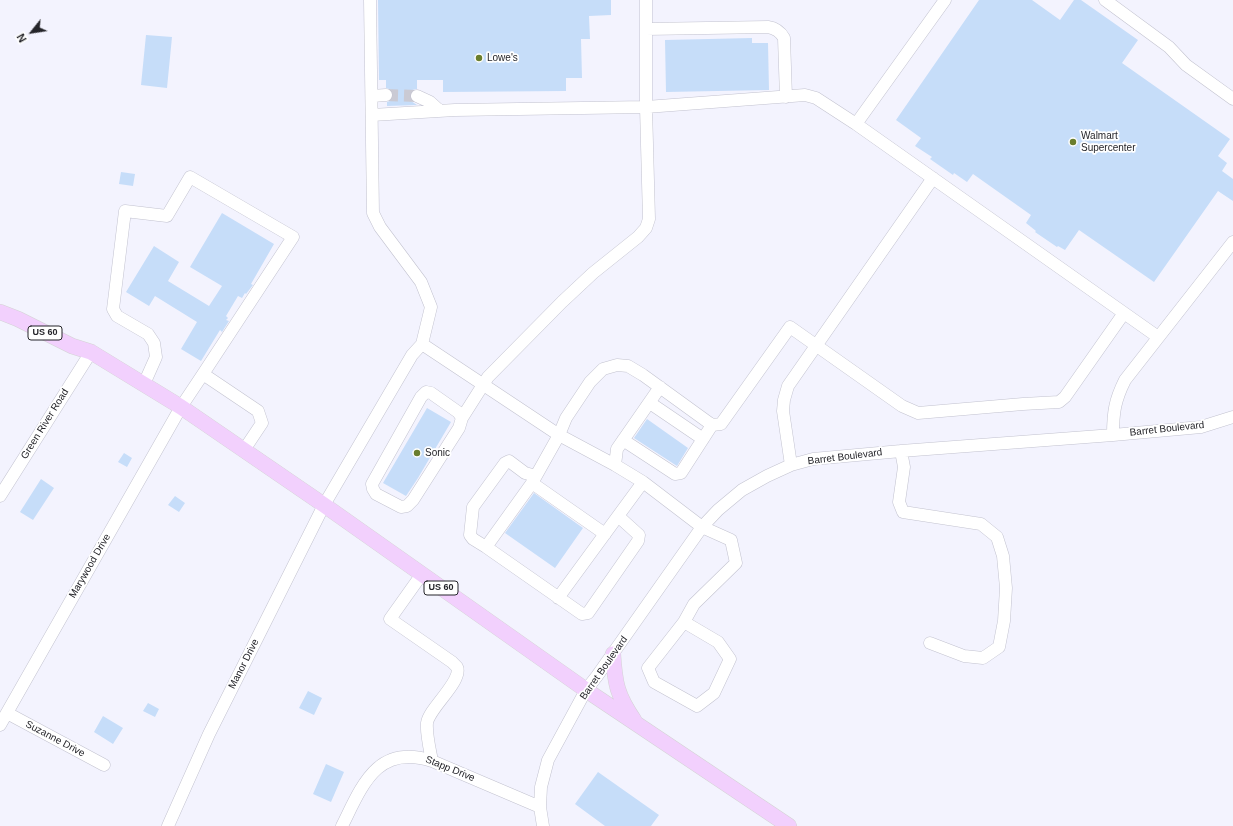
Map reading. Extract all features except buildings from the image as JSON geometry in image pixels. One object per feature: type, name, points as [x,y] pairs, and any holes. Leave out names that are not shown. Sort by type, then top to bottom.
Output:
[{"type":"main road","name":"US 60","points":[[0,312],[18,319],[72,346],[91,352],[181,407],[324,504],[586,690],[789,826]]},
{"type":"main road","points":[[613,654],[614,678],[617,690],[626,709],[638,725]]},
{"type":"street","points":[[370,0],[373,213],[380,227],[421,282],[431,307],[422,344],[559,435],[643,482],[702,527],[731,540],[736,563],[694,604],[684,622],[648,668],[654,682],[697,706],[714,693],[730,658],[718,642],[684,622]]},
{"type":"street","points":[[462,418],[458,412],[430,393],[426,392],[421,397],[372,484],[376,494],[401,507],[407,506],[413,500],[456,432],[462,418],[488,377],[562,302],[593,273],[638,237],[646,228],[649,218],[646,107],[646,0]]},
{"type":"street","points":[[856,124],[945,0]]},
{"type":"street","points":[[1105,0],[1169,47],[1186,65],[1233,99]]},
{"type":"street","points":[[646,29],[768,26],[775,28],[782,33],[784,38],[786,97]]},
{"type":"street","points":[[372,96],[386,95]]},
{"type":"street","points":[[372,115],[440,111],[646,107],[805,95],[816,98],[934,178],[1158,337]]},
{"type":"street","points":[[417,96],[430,102],[440,111]]},
{"type":"street","name":"Marywood Drive","points":[[0,725],[181,407],[293,237],[190,176],[168,216],[125,211],[113,309],[117,316],[148,334],[154,343],[156,357],[144,384]]},
{"type":"street","points":[[791,465],[783,411],[788,386],[934,178]]},
{"type":"street","points":[[1113,435],[1113,418],[1118,395],[1125,380],[1233,242]]},
{"type":"street","points":[[486,547],[534,479],[559,435],[566,418],[590,382],[603,369],[618,365],[628,366],[660,387],[712,425],[721,424],[790,327],[902,406],[918,413],[1059,402],[1065,397],[1124,313]]},
{"type":"street","name":"Manor Drive","points":[[168,826],[209,734],[324,504],[412,355],[422,344]]},
{"type":"street","name":"Green River Road","points":[[0,496],[91,352]]},
{"type":"street","points":[[203,374],[258,411],[262,423],[244,450]]},
{"type":"street","points":[[615,465],[617,449],[660,387]]},
{"type":"street","points":[[650,403],[703,439]]},
{"type":"street","name":"Barret Boulevard","points":[[543,826],[540,807],[541,787],[548,760],[586,690],[702,527],[718,510],[742,490],[766,476],[791,465],[813,459],[1201,427],[1233,418]]},
{"type":"street","points":[[623,440],[675,474],[681,473],[712,425]]},
{"type":"street","points":[[901,451],[904,467],[899,502],[903,512],[981,524],[997,537],[1003,556],[1006,588],[1004,621],[999,647],[983,658],[964,656],[930,643]]},
{"type":"street","points":[[605,534],[509,461],[505,463],[473,507],[470,535],[473,540],[486,547],[582,614],[588,613],[638,541],[639,535],[618,516]]},
{"type":"street","points":[[558,598],[643,482]]},
{"type":"street","points":[[422,574],[390,619],[452,662],[456,667],[457,672],[454,681],[430,714],[427,722],[432,760]]},
{"type":"street","name":"Suzanne Drive","points":[[7,712],[104,765]]},
{"type":"street","name":"Stapp Drive","points":[[342,826],[366,780],[380,766],[396,758],[405,756],[414,756],[432,760],[540,807]]},
{"type":"tunnel","points":[[386,95],[417,96]]},
{"type":"place","name":"Lowe's","points":[[479,58]]},
{"type":"place","name":"Walmart Supercenter","points":[[1073,142]]},
{"type":"place","name":"Sonic","points":[[417,453]]}]
